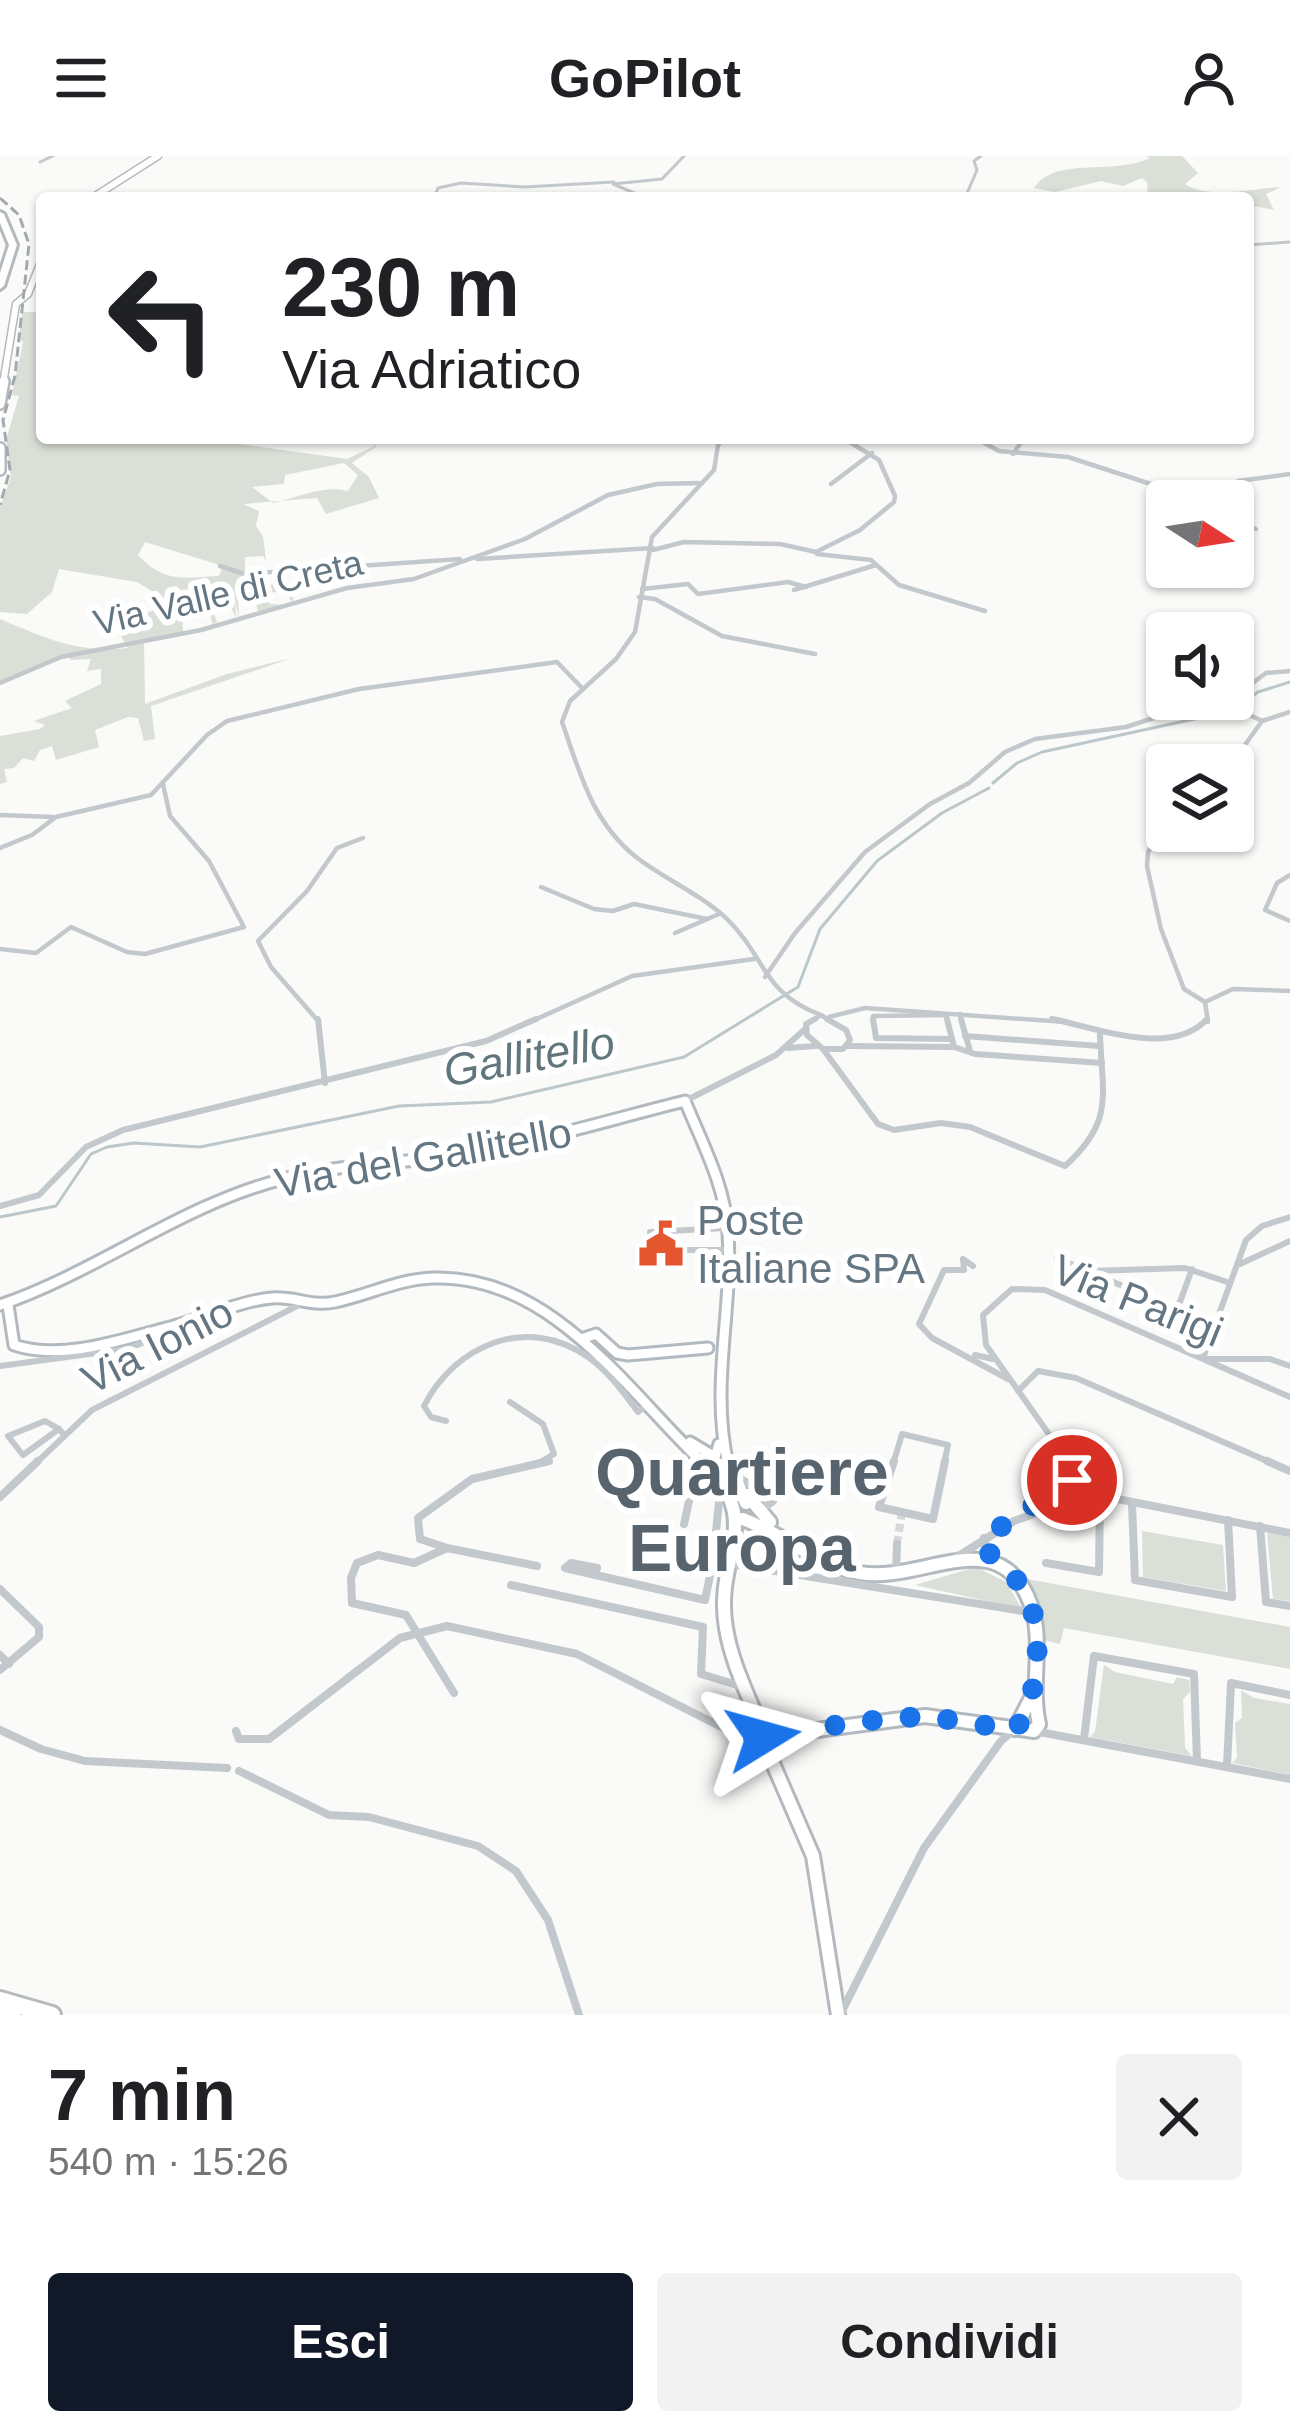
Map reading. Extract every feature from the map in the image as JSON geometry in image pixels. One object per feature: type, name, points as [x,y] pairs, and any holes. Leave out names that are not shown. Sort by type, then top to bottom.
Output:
[{"type":"highway","points":[[0,217],[10,245],[0,275]]},
{"type":"highway","points":[[0,217],[12,232],[14,245],[0,286]]},
{"type":"main road","points":[[101,192],[158,156]]},
{"type":"main road","points":[[0,404],[16,304],[28,294],[36,275]]},
{"type":"main road","points":[[0,448],[0,470]]},
{"type":"main road","points":[[0,2000],[52,2015]]},
{"type":"main road","points":[[0,2012],[12,2015]]},
{"type":"street","points":[[40,162],[53,156]]},
{"type":"street","points":[[436,192],[452,184],[524,187],[662,179],[684,156]]},
{"type":"street","points":[[968,192],[977,170],[974,161],[981,156]]},
{"type":"street","points":[[614,182],[634,192]]},
{"type":"street","points":[[1254,244],[1290,242]]},
{"type":"street","points":[[719,444],[715,470],[655,532],[639,617],[628,644],[565,707],[562,722],[594,813],[633,855],[740,933],[765,977],[794,1006],[820,1048],[843,1066],[866,1112],[879,1125],[909,1132],[940,1123],[968,1128],[1065,1166],[1095,1136],[1107,1114],[1100,1032]]},
{"type":"street","points":[[808,552],[860,530],[894,502],[872,453],[855,444]]},
{"type":"street","points":[[983,444],[1013,454],[1068,457],[1146,483]]},
{"type":"street","points":[[1013,454],[1020,444]]},
{"type":"street","points":[[831,484],[872,453]]},
{"type":"street","points":[[1240,480],[1290,474]]},
{"type":"street","name":"Via Valle di Creta","points":[[0,682],[62,657],[189,633],[347,588],[414,579],[540,532],[608,495],[657,484],[702,483]]},
{"type":"street","points":[[468,559],[684,542],[780,544],[871,560],[896,584],[985,611]]},
{"type":"street","name":"Via Valle di Creta","points":[[220,566],[244,574],[468,559]]},
{"type":"street","points":[[794,590],[878,565]]},
{"type":"street","points":[[640,593],[688,584],[698,594],[788,582],[806,587]]},
{"type":"street","points":[[640,593],[711,632],[815,654]]},
{"type":"street","points":[[0,815],[56,817],[140,800],[163,784],[207,735],[227,721],[334,694],[557,662],[584,689]]},
{"type":"street","points":[[1254,684],[1266,674],[1290,671]]},
{"type":"street","points":[[1246,744],[1262,721],[1290,712]]},
{"type":"street","points":[[1254,718],[1262,721]]},
{"type":"street","points":[[765,977],[795,933],[866,852],[930,804],[969,783],[1005,752],[1035,739],[1147,720]]},
{"type":"street","points":[[0,950],[40,952],[71,927],[127,952],[148,954],[244,927],[208,861],[170,816],[163,784]]},
{"type":"street","points":[[0,848],[32,835],[56,817]]},
{"type":"street","points":[[325,1084],[319,1020],[272,967],[258,941],[307,891],[337,848],[363,838]]},
{"type":"street","points":[[825,1016],[856,1009],[1045,1018],[1146,1040],[1208,1022],[1205,1002],[1184,989],[1161,929],[1148,852]]},
{"type":"street","points":[[1290,875],[1274,887],[1265,910],[1290,921]]},
{"type":"street","points":[[541,887],[604,911],[634,904],[707,919]]},
{"type":"street","points":[[675,933],[719,914]]},
{"type":"street","points":[[0,1206],[39,1195],[86,1148],[123,1130],[325,1084],[505,1035],[632,976],[754,958]]},
{"type":"street","points":[[1205,1002],[1213,994],[1238,989],[1290,991]]},
{"type":"street","points":[[794,1006],[825,1016],[873,1044],[953,1043]]},
{"type":"street","points":[[843,1066],[856,1009]]},
{"type":"street","points":[[960,1012],[970,1051]]},
{"type":"street","points":[[953,1043],[946,1015],[873,1016],[876,1037],[1102,1063]]},
{"type":"street","name":"Via del Gallitello","points":[[4,1305],[226,1199],[281,1179],[355,1165],[464,1154],[685,1101],[784,1049],[825,1016]]},
{"type":"street","points":[[965,1036],[1100,1046]]},
{"type":"street","name":"Via del Gallitello","points":[[784,1049],[873,1044]]},
{"type":"street","points":[[685,1101],[723,1196],[725,1327],[715,1454],[726,1485],[748,1514],[830,1564],[866,1575],[930,1569],[957,1557],[1076,1479],[1100,1496],[1290,1533]]},
{"type":"street","points":[[1290,1217],[1255,1230],[1203,1359],[1270,1359],[1290,1366]]},
{"type":"street","points":[[725,1228],[650,1232],[650,1250],[726,1250]]},
{"type":"street","points":[[1237,1266],[1290,1241]]},
{"type":"street","points":[[1058,1258],[1172,1307],[1180,1302],[1192,1269]]},
{"type":"street","points":[[973,1266],[964,1259],[964,1270],[944,1270],[920,1319],[928,1336],[990,1365],[997,1360]]},
{"type":"street","points":[[1087,1271],[1192,1269],[1231,1284]]},
{"type":"street","points":[[4,1305],[4,1325],[17,1350],[35,1355],[273,1298],[297,1306],[444,1278],[467,1282],[538,1309],[580,1339],[676,1432],[715,1454],[748,1514]]},
{"type":"street","name":"Via Parigi","points":[[984,1340],[983,1315],[993,1302],[1025,1286],[1045,1290],[1290,1397]]},
{"type":"street","name":"Via Ionio","points":[[0,1497],[61,1432],[92,1410],[297,1306]]},
{"type":"street","name":"Via Ionio","points":[[0,1366],[93,1354],[172,1334],[200,1319]]},
{"type":"street","points":[[580,1339],[596,1334],[617,1353],[649,1357],[718,1343],[725,1327]]},
{"type":"street","points":[[446,1420],[426,1413],[424,1406],[441,1374],[481,1345],[523,1337],[544,1337],[579,1351],[638,1412],[648,1404]]},
{"type":"street","points":[[976,1358],[984,1340]]},
{"type":"street","points":[[984,1340],[1085,1488]]},
{"type":"street","points":[[704,1348],[721,1352],[723,1364]]},
{"type":"street","points":[[976,1358],[1011,1380]]},
{"type":"street","points":[[1018,1391],[1038,1371],[1076,1378],[1290,1471]]},
{"type":"street","points":[[510,1402],[543,1424],[554,1454],[549,1461],[472,1479],[418,1518],[420,1539],[537,1566]]},
{"type":"street","points":[[45,1421],[61,1432],[23,1455],[4,1437],[45,1421]]},
{"type":"street","points":[[676,1432],[715,1454]]},
{"type":"street","points":[[902,1434],[948,1445],[933,1519],[879,1507],[902,1434]]},
{"type":"street","points":[[1070,1463],[1067,1493],[1076,1499]]},
{"type":"street","points":[[597,1568],[571,1563],[565,1568],[705,1600],[720,1492],[702,1481],[693,1483],[684,1523]]},
{"type":"street","points":[[1034,1508],[1076,1499],[1085,1488]]},
{"type":"street","points":[[1046,1563],[1099,1572],[1100,1496]]},
{"type":"street","points":[[1132,1504],[1135,1580],[1232,1597],[1228,1520]]},
{"type":"street","points":[[748,1514],[732,1539],[725,1623],[813,1856],[839,2015],[847,2009],[886,1916],[924,1848],[1001,1741],[1028,1724],[1033,1613],[1024,1589],[986,1551],[984,1538]]},
{"type":"street","points":[[1260,1526],[1266,1602],[1290,1606]]},
{"type":"street","points":[[896,1575],[897,1544]]},
{"type":"street","points":[[447,1548],[414,1562],[367,1556],[357,1563],[351,1578],[352,1603],[401,1612],[454,1693]]},
{"type":"street","points":[[957,1557],[996,1562]]},
{"type":"street","points":[[713,1561],[1033,1613]]},
{"type":"street","points":[[511,1585],[703,1627],[701,1674],[747,1688]]},
{"type":"street","points":[[0,1589],[39,1628],[33,1646],[4,1667],[0,1654]]},
{"type":"street","points":[[236,1732],[239,1739],[268,1739],[400,1637],[447,1626],[577,1654],[724,1727],[771,1742],[853,1722],[925,1716],[1028,1724],[1290,1779]]},
{"type":"street","points":[[1084,1739],[1094,1656],[1194,1674],[1197,1761]]},
{"type":"street","points":[[1227,1766],[1231,1683],[1290,1695]]},
{"type":"street","points":[[756,1713],[776,1727],[801,1732]]},
{"type":"street","points":[[0,1730],[29,1747],[113,1765],[186,1762],[233,1770],[329,1815],[369,1816],[478,1846],[516,1871],[548,1920],[579,2015]]},
{"type":"shaded area","points":[[1145,156],[1182,156],[1198,173],[1185,184],[1232,192],[1148,192],[1142,178],[1123,186],[1101,181],[1055,192],[1034,188],[1056,172],[1150,158]]},
{"type":"shaded area","points":[[1281,187],[1266,194],[1274,210],[1254,206],[1254,192],[1232,192]]},
{"type":"shaded area","points":[[22,312],[36,312],[36,444],[240,444],[347,459],[374,444],[377,446],[352,463],[369,477],[379,498],[326,514],[317,498],[281,501],[320,491],[348,491],[358,475],[344,463],[285,475],[284,484],[252,487],[271,502],[243,504],[259,511],[256,526],[263,536],[266,561],[263,556],[245,557],[245,574],[258,575],[255,587],[291,582],[294,605],[285,591],[262,594],[270,604],[287,605],[258,612],[256,603],[238,600],[239,619],[235,600],[236,618],[231,607],[213,611],[217,622],[212,624],[209,602],[182,607],[183,634],[144,642],[145,704],[227,674],[292,658],[151,706],[155,739],[144,741],[138,718],[128,717],[95,730],[99,747],[56,760],[52,746],[40,750],[34,761],[23,758],[14,768],[4,769],[7,782],[0,784],[0,736],[40,729],[45,725],[34,721],[72,708],[65,701],[101,684],[101,669],[87,671],[91,659],[68,656],[0,682],[0,619],[78,646],[128,648],[118,631],[108,629],[109,622],[175,605],[137,582],[59,569],[52,592],[27,614],[0,612],[0,507],[11,477],[6,440],[19,396],[12,395],[23,342],[19,338]],"holes":[[[145,542],[223,566],[219,576],[185,578],[157,570],[138,555]]]},
{"type":"shaded area","points":[[1142,1531],[1223,1545],[1226,1591],[1143,1577]]},
{"type":"shaded area","points":[[1267,1533],[1290,1537],[1290,1601],[1273,1599]]},
{"type":"shaded area","points":[[976,1567],[1006,1582],[1022,1609],[915,1585]]},
{"type":"shaded area","points":[[1027,1579],[1290,1627],[1290,1669],[1064,1628],[1060,1644],[1044,1640],[1039,1601]]},
{"type":"shaded area","points":[[1104,1665],[1115,1672],[1173,1684],[1177,1677],[1189,1680],[1190,1692],[1183,1699],[1185,1748],[1192,1756],[1090,1737],[1095,1732]]},
{"type":"shaded area","points":[[1241,1690],[1254,1698],[1290,1704],[1290,1775],[1232,1763],[1237,1758],[1235,1723],[1242,1718]]},
{"type":"waterway","name":"Gallitello","points":[[993,783],[1017,763],[1042,752],[1231,711],[1258,692],[1290,682]]},
{"type":"waterway","name":"Gallitello","points":[[0,1217],[56,1206],[91,1154],[107,1147],[134,1143],[200,1147],[399,1106],[491,1102],[684,1057],[798,987],[820,929],[877,861],[942,813],[989,788]]},
{"type":"tunnel","points":[[897,1544],[902,1512]]},
{"type":"railway","points":[[0,198],[19,215],[29,244],[15,376],[3,420],[10,470],[0,505]]},
{"type":"place","name":"Poste Italiane SPA","points":[[661,1244]]},
{"type":"district","name":"Quartiere Europa","points":[[742,1510]]},
{"type":"route","points":[[763,1737],[769,1732],[778,1736],[853,1722],[925,1716],[1015,1730],[1032,1696],[1034,1617],[1024,1589],[986,1551],[984,1538],[1072,1480]]}]
